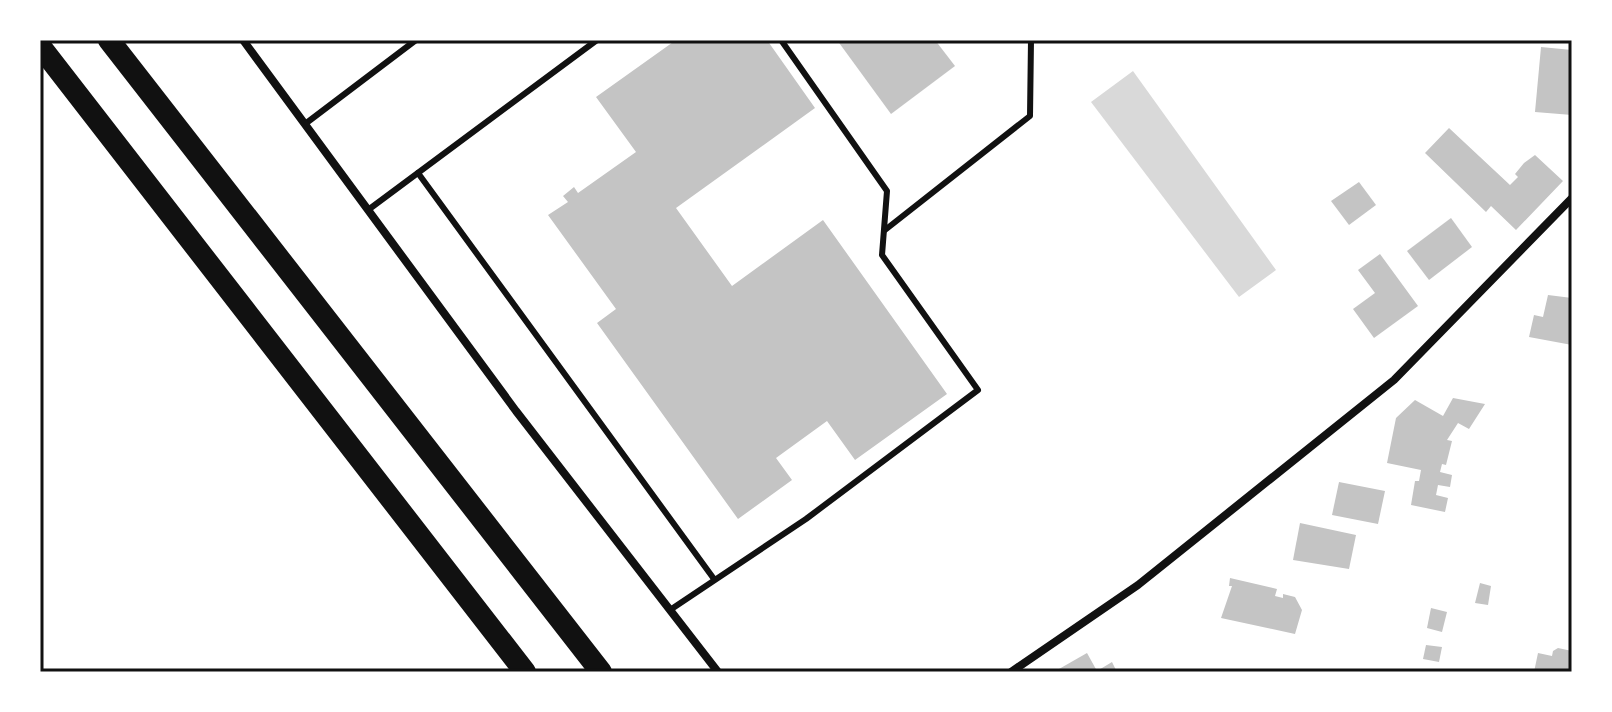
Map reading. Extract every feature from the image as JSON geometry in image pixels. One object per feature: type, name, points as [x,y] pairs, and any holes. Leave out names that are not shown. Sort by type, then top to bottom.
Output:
[{"type":"highway","points":[[109,40],[601,672]]},
{"type":"highway","points":[[40,46],[525,672]]},
{"type":"street","points":[[243,40],[516,411],[718,672]]},
{"type":"street","points":[[1011,672],[1138,585],[1394,380],[1572,198]]},
{"type":"lane","points":[[305,124],[416,40]]},
{"type":"lane","points":[[368,210],[597,40]]},
{"type":"lane","points":[[670,610],[806,519],[978,390],[882,255],[887,191],[781,40]]},
{"type":"lane","points":[[885,230],[1030,116],[1031,40]]},
{"type":"lane","points":[[418,173],[714,579]]},
{"type":"shaded area","points":[[1133,71],[1276,270],[1239,297],[1091,102]]},
{"type":"building","points":[[676,40],[767,40],[815,108],[676,208],[732,286],[823,220],[947,394],[855,460],[827,421],[776,458],[792,480],[738,519],[597,323],[616,309],[548,215],[568,202],[563,196],[574,187],[578,193],[636,152],[596,97]]},
{"type":"building","points":[[837,40],[935,40],[955,66],[891,114]]},
{"type":"building","points":[[1541,47],[1572,50],[1572,115],[1535,112]]},
{"type":"building","points":[[1449,128],[1510,185],[1518,177],[1515,174],[1524,163],[1535,155],[1563,181],[1516,230],[1491,206],[1486,212],[1425,153]]},
{"type":"building","points":[[1359,182],[1376,205],[1349,225],[1331,201]]},
{"type":"building","points":[[1451,218],[1472,247],[1429,280],[1407,251]]},
{"type":"building","points":[[1380,254],[1418,306],[1374,338],[1353,309],[1375,293],[1358,270]]},
{"type":"building","points":[[1548,295],[1572,298],[1572,345],[1529,337],[1534,315],[1543,317]]},
{"type":"building","points":[[1453,398],[1485,404],[1469,429],[1458,423],[1447,440],[1452,441],[1446,465],[1442,464],[1440,472],[1452,475],[1450,487],[1438,485],[1436,495],[1448,498],[1445,512],[1411,505],[1415,481],[1419,481],[1421,470],[1387,463],[1396,418],[1415,400],[1443,416]]},
{"type":"building","points":[[1339,482],[1385,491],[1378,524],[1332,515]]},
{"type":"building","points":[[1300,523],[1356,535],[1349,569],[1293,560]]},
{"type":"building","points":[[1230,578],[1277,589],[1275,596],[1295,597],[1302,610],[1295,634],[1221,618],[1232,586],[1229,586]]},
{"type":"building","points":[[1480,583],[1491,586],[1488,605],[1475,603]]},
{"type":"building","points":[[1431,608],[1447,612],[1442,632],[1427,628]]},
{"type":"building","points":[[1426,645],[1442,647],[1439,662],[1423,659]]},
{"type":"building","points":[[1558,648],[1572,651],[1572,672],[1534,672],[1538,653],[1552,656]]},
{"type":"building","points":[[1087,653],[1097,671],[1112,662],[1117,672],[1061,672],[1059,669]]}]
